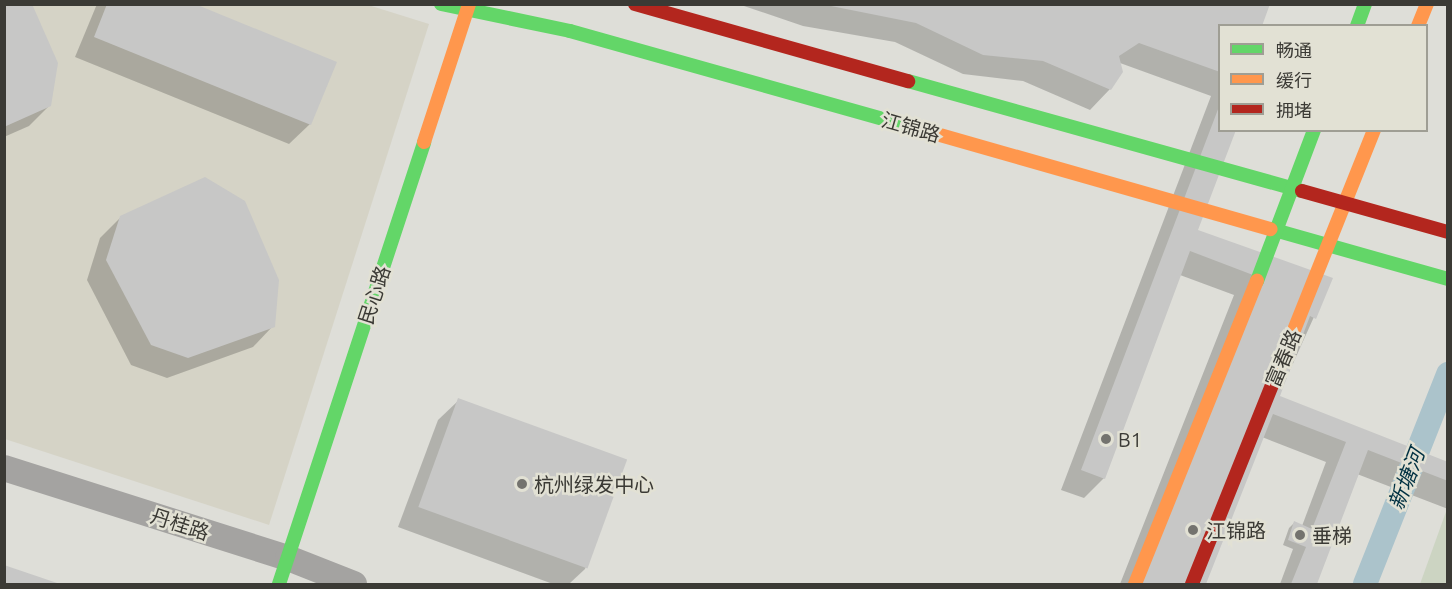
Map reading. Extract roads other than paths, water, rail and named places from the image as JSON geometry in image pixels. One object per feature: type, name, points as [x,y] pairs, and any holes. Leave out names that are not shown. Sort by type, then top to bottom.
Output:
[{"type":"street","name":"江锦路","points":[[441,4],[570,31],[1448,279]]},
{"type":"street","points":[[635,4],[1448,232]]},
{"type":"street","points":[[1357,24],[1365,4]]},
{"type":"street","points":[[1419,24],[1427,4]]},
{"type":"street","name":"民心路","points":[[279,585],[467,8]]},
{"type":"street","points":[[1135,585],[1278,230],[1291,187],[1313,132]]},
{"type":"street","name":"富春路","points":[[1192,585],[1373,132]]},
{"type":"street","name":"丹桂路","points":[[4,468],[288,558],[354,585]]},
{"type":"waterway","name":"新塘河","points":[[1365,584],[1448,374]]},
{"type":"place","name":"B1","points":[[1106,439]]},
{"type":"place","name":"杭州绿发中心","points":[[522,484]]},
{"type":"place","name":"江锦路","points":[[1193,530]]},
{"type":"place","name":"垂梯","points":[[1300,535]]}]
